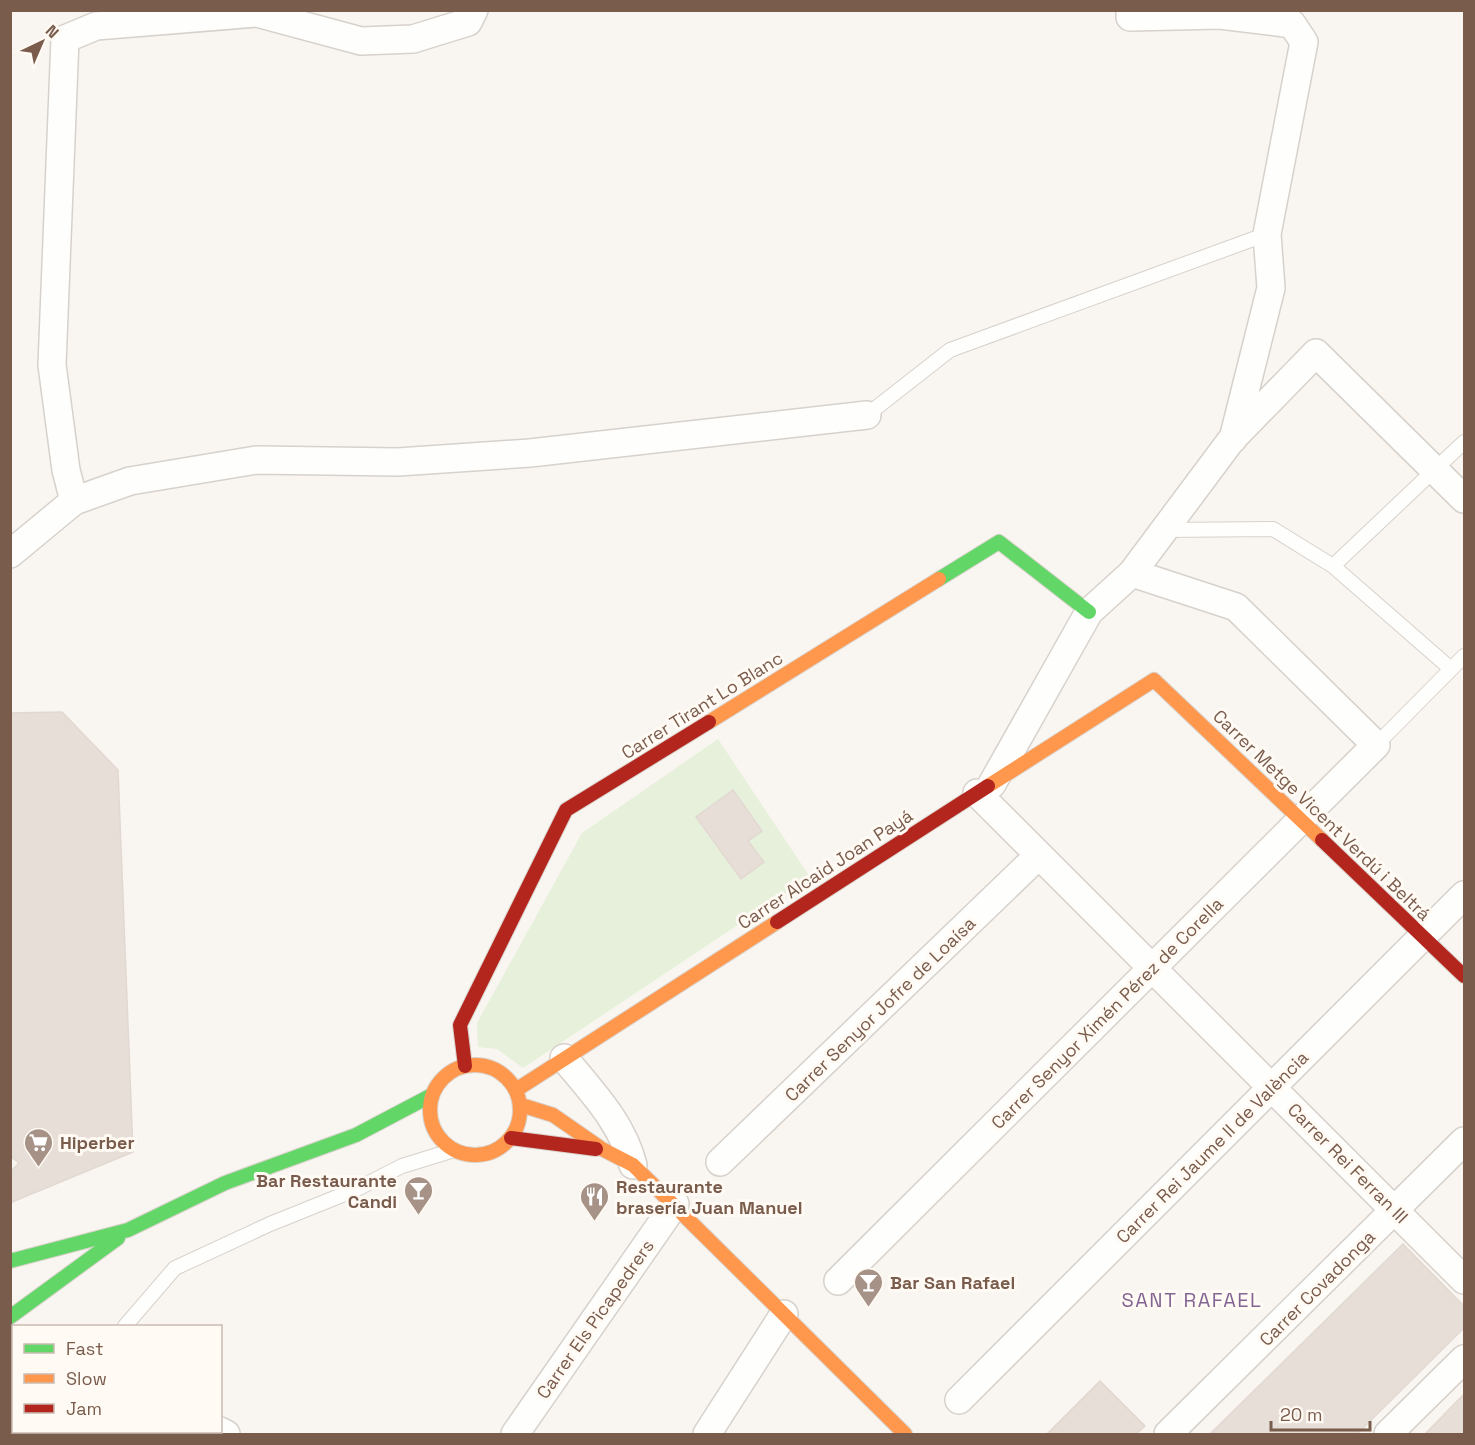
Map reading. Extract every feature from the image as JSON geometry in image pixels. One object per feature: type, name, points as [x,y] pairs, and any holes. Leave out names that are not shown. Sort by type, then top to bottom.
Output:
[{"type":"street","points":[[74,501],[66,470],[52,365],[65,39],[96,26],[257,14],[362,41],[413,39],[468,22],[474,10]]},
{"type":"street","points":[[1130,10],[1130,16],[1220,15],[1292,24],[1304,42],[1267,234],[1271,288],[1233,440]]},
{"type":"street","points":[[985,788],[1089,612],[1132,573],[1233,440],[1316,353],[1464,499]]},
{"type":"street","points":[[10,554],[74,501],[130,481],[256,460],[398,462],[519,454],[867,415]]},
{"type":"street","name":"Carrer Tirant Lo Blanc","points":[[465,1066],[460,1025],[566,810],[999,542],[1089,612]]},
{"type":"street","points":[[1132,573],[1236,608],[1376,745]]},
{"type":"street","name":"Carrer Alcaid Joan Payá","points":[[516,1090],[1154,680]]},
{"type":"street","name":"Carrer Metge Vicent Verdú i Beltrá","points":[[1154,680],[1464,976]]},
{"type":"street","name":"Carrer Senyor Ximén Pérez de Corella","points":[[838,1281],[1376,745]]},
{"type":"street","name":"Carrer Rei Ferran III","points":[[985,788],[1040,855],[1464,1280]]},
{"type":"street","name":"Carrer Senyor Jofre de Loaísa","points":[[720,1162],[1040,855]]},
{"type":"street","name":"Carrer Rei Jaume II de València","points":[[959,1400],[1464,895]]},
{"type":"street","points":[[564,1058],[610,1115],[627,1143],[633,1165]]},
{"type":"street","points":[[10,1317],[128,1230],[225,1183],[356,1135],[432,1095],[445,1076],[465,1066],[480,1065],[495,1069],[507,1078],[516,1090],[520,1104],[519,1122],[511,1138],[495,1151],[485,1154],[464,1154],[431,1134],[432,1095]]},
{"type":"street","points":[[520,1104],[553,1115],[602,1149],[633,1165],[675,1204],[905,1434]]},
{"type":"street","points":[[356,1135],[391,1134]]},
{"type":"street","points":[[511,1138],[602,1149]]},
{"type":"street","name":"Carrer Covadonga","points":[[1168,1434],[1464,1141]]},
{"type":"street","name":"Carrer Els Picapedrers","points":[[515,1434],[675,1204]]},
{"type":"street","points":[[10,1261],[128,1230]]},
{"type":"street","points":[[707,1434],[784,1314]]},
{"type":"street","points":[[1388,1434],[1464,1359]]},
{"type":"lane","points":[[867,415],[950,350],[1267,234]]},
{"type":"lane","points":[[1333,566],[1464,442]]},
{"type":"lane","points":[[1164,530],[1273,529],[1333,566],[1451,669]]},
{"type":"lane","points":[[1376,745],[1464,656]]},
{"type":"lane","points":[[126,1325],[175,1268],[270,1224],[357,1189],[402,1166],[454,1150]]},
{"type":"green space","points":[[718,739],[810,877],[523,1068],[497,1049],[478,1047],[477,1023],[582,833]]},
{"type":"building","points":[[62,712],[118,770],[133,1152],[10,1203],[10,1172],[19,1163],[10,1156],[10,713]]},
{"type":"building","points":[[733,790],[762,831],[748,841],[764,862],[741,879],[696,817]]},
{"type":"building","points":[[1403,1244],[1464,1306],[1464,1328],[1357,1434],[1210,1434]]},
{"type":"building","points":[[1100,1381],[1145,1426],[1136,1434],[1047,1434]]},
{"type":"building","points":[[1464,1394],[1464,1434],[1425,1434]]},
{"type":"traffic: fast","points":[[939,579],[999,542],[1089,612]]},
{"type":"traffic: fast","points":[[10,1261],[128,1230],[225,1183],[356,1135],[432,1095]]},
{"type":"traffic: fast","points":[[10,1317],[118,1238]]},
{"type":"traffic: slow","points":[[709,722],[939,579]]},
{"type":"traffic: slow","points":[[988,786],[1154,680],[1322,840]]},
{"type":"traffic: slow","points":[[516,1090],[777,922]]},
{"type":"traffic: slow","points":[[475,1065],[492,1068],[507,1078],[517,1093],[520,1110],[517,1127],[507,1142],[492,1152],[475,1155],[458,1152],[443,1142],[433,1127],[430,1110],[433,1093],[443,1078],[458,1068],[475,1065]]},
{"type":"traffic: slow","points":[[521,1105],[553,1115],[602,1149],[633,1165],[905,1434]]},
{"type":"traffic: jam","points":[[465,1066],[460,1025],[566,810],[709,722]]},
{"type":"traffic: jam","points":[[777,922],[988,786]]},
{"type":"traffic: jam","points":[[1322,840],[1464,976]]},
{"type":"traffic: jam","points":[[511,1138],[596,1149]]},
{"type":"place","name":"Hiperber","points":[[39,1168]]},
{"type":"place","name":"Bar Restaurante Candi","points":[[418,1216]]},
{"type":"place","name":"Restaurante brasería Juan Manuel","points":[[595,1222]]},
{"type":"place","name":"Bar San Rafael","points":[[869,1308]]},
{"type":"district","name":"SANT RAFAEL","points":[[1192,1300]]}]
